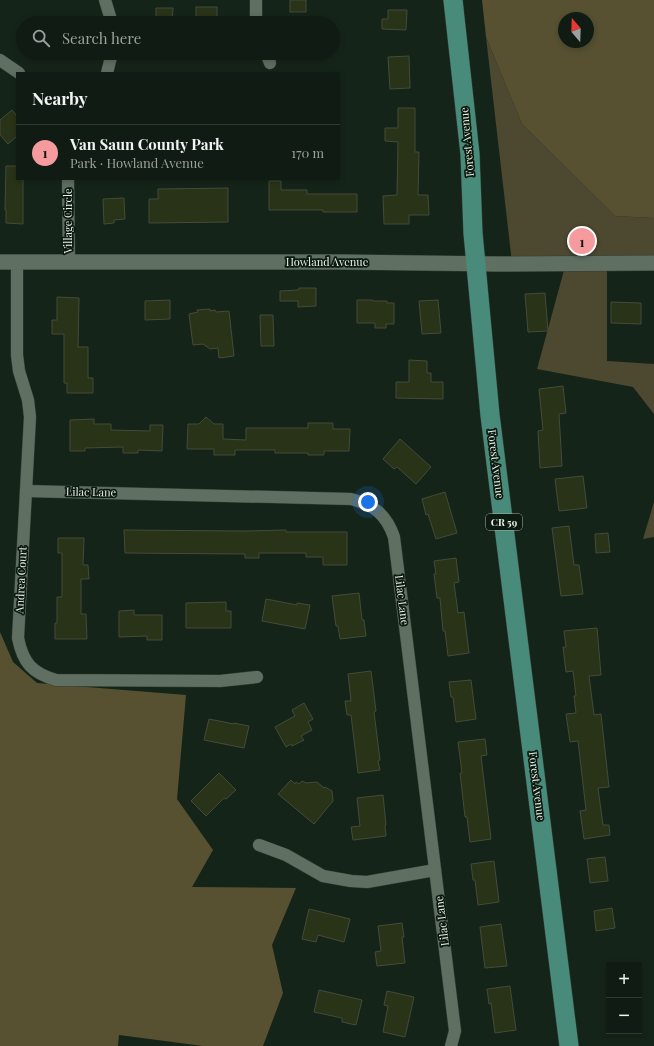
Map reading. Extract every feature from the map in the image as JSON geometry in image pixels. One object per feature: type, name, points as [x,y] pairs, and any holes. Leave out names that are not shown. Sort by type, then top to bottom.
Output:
[{"type":"main road","name":"Forest Avenue","points":[[453,0],[470,154],[475,264],[491,423],[569,1046]]},
{"type":"street","points":[[105,0],[110,16]]},
{"type":"street","points":[[256,0],[256,16]]},
{"type":"street","points":[[0,60],[18,72]]},
{"type":"street","points":[[107,72],[110,60]]},
{"type":"street","name":"Village Circle","points":[[68,180],[69,263]]},
{"type":"street","name":"Howland Avenue","points":[[0,262],[342,262],[475,264],[654,263]]},
{"type":"street","name":"Andrea Court","points":[[17,262],[17,355],[19,371],[28,400],[30,417],[18,638],[21,651],[27,662],[35,671],[45,677],[56,680],[220,681],[257,677]]},
{"type":"street","name":"Lilac Lane","points":[[26,491],[351,499],[363,502],[375,508],[384,518],[394,537],[455,1031],[451,1046]]},
{"type":"street","points":[[259,845],[286,855],[323,876],[351,881],[367,882],[435,870]]},
{"type":"shaded area","points":[[482,0],[654,0],[654,218],[615,216],[522,124],[486,37]]},
{"type":"shaded area","points":[[486,37],[522,124],[615,216],[654,218],[654,264],[607,264],[607,361],[654,364],[654,414],[633,387],[537,369],[566,263],[512,263]]},
{"type":"shaded area","points":[[654,502],[654,537],[643,539]]},
{"type":"shaded area","points":[[0,632],[13,662],[37,683],[186,695],[177,799],[213,850],[192,887],[296,888],[272,945],[283,993],[263,1046],[203,1046],[119,1035],[118,1046],[0,1046]]},
{"type":"building","points":[[290,0],[306,0],[306,12],[290,12]]},
{"type":"building","points":[[196,7],[217,7],[217,16],[196,16]]},
{"type":"building","points":[[156,8],[173,8],[172,16],[156,16]]},
{"type":"building","points":[[388,10],[407,10],[406,30],[382,29],[382,19],[388,19]]},
{"type":"building","points":[[409,56],[410,88],[390,89],[388,57]]},
{"type":"building","points":[[398,108],[415,108],[415,152],[419,152],[418,195],[428,195],[429,215],[409,215],[409,224],[384,224],[383,196],[397,195],[398,142],[385,141],[385,128],[398,128]]},
{"type":"building","points":[[12,110],[16,115],[16,137],[8,144],[0,135],[0,120]]},
{"type":"building","points":[[6,166],[16,166],[16,180],[23,180],[23,224],[6,223]]},
{"type":"building","points":[[269,181],[281,181],[281,190],[307,190],[307,194],[357,194],[357,212],[323,212],[323,210],[269,210]]},
{"type":"building","points":[[228,188],[228,222],[149,223],[149,199],[158,199],[158,189]]},
{"type":"building","points":[[124,198],[125,219],[114,220],[114,223],[104,224],[103,199]]},
{"type":"building","points":[[299,288],[316,288],[316,306],[298,307],[298,301],[280,301],[280,291],[299,290]]},
{"type":"building","points":[[545,293],[548,331],[528,332],[525,294]]},
{"type":"building","points":[[57,297],[79,298],[78,347],[88,347],[88,378],[93,378],[93,393],[67,393],[67,383],[64,383],[64,334],[52,334],[52,320],[57,320]]},
{"type":"building","points":[[170,300],[170,319],[145,320],[145,301]]},
{"type":"building","points":[[357,300],[387,301],[387,303],[394,303],[394,324],[386,324],[386,328],[375,328],[375,323],[357,323]]},
{"type":"building","points":[[438,300],[441,333],[422,334],[419,301]]},
{"type":"building","points":[[611,302],[641,303],[641,324],[611,323]]},
{"type":"building","points":[[210,309],[210,311],[215,310],[216,312],[229,311],[234,356],[219,358],[218,348],[210,349],[203,344],[193,345],[189,314],[198,312],[197,310]]},
{"type":"building","points":[[260,315],[273,315],[274,346],[261,346]]},
{"type":"building","points":[[409,360],[427,361],[427,373],[431,373],[431,382],[443,382],[443,399],[396,398],[396,382],[409,382]]},
{"type":"building","points":[[563,386],[566,413],[559,414],[562,466],[540,468],[538,431],[543,430],[539,389]]},
{"type":"building","points":[[206,417],[214,424],[223,424],[223,439],[246,440],[246,428],[308,428],[308,423],[333,423],[333,429],[350,429],[349,451],[324,451],[324,455],[308,455],[308,453],[275,453],[275,450],[235,450],[235,455],[214,455],[214,449],[187,449],[188,424],[199,424]]},
{"type":"building","points":[[94,419],[94,424],[111,424],[111,430],[150,431],[150,425],[163,425],[162,451],[138,450],[138,453],[123,453],[123,447],[85,448],[85,451],[70,451],[70,420]]},
{"type":"building","points":[[400,439],[431,467],[416,484],[397,467],[394,469],[383,459]]},
{"type":"building","points":[[583,476],[587,508],[559,511],[555,479]]},
{"type":"building","points":[[445,492],[457,533],[436,539],[428,514],[426,515],[422,499]]},
{"type":"building","points":[[569,526],[574,565],[579,565],[583,594],[561,596],[552,528]]},
{"type":"building","points":[[124,530],[286,530],[286,532],[347,532],[347,565],[323,565],[323,557],[306,557],[306,553],[259,553],[259,558],[245,558],[245,554],[125,553]]},
{"type":"building","points":[[608,533],[610,552],[596,553],[595,534]]},
{"type":"building","points":[[58,538],[84,538],[83,565],[88,565],[89,579],[81,579],[81,614],[86,614],[87,639],[55,639],[55,623],[57,623],[57,597],[62,597],[62,553],[58,553]]},
{"type":"building","points":[[456,558],[459,582],[454,583],[458,613],[464,612],[469,653],[448,656],[445,631],[443,631],[440,598],[437,598],[434,561]]},
{"type":"building","points":[[359,593],[362,620],[364,620],[366,636],[340,639],[338,626],[336,626],[332,596]]},
{"type":"building","points":[[266,599],[297,605],[297,603],[310,605],[305,629],[262,621]]},
{"type":"building","points":[[226,602],[226,611],[231,611],[231,628],[186,628],[186,603]]},
{"type":"building","points":[[134,610],[134,615],[162,615],[162,640],[147,640],[147,636],[119,637],[119,611]]},
{"type":"building","points":[[597,628],[601,675],[589,676],[594,715],[601,714],[609,787],[598,788],[603,825],[609,825],[610,835],[584,839],[580,811],[586,810],[578,741],[570,742],[566,714],[576,713],[574,696],[576,696],[573,671],[566,672],[563,647],[566,647],[564,631]]},
{"type":"building","points":[[371,671],[376,711],[374,712],[380,770],[358,773],[351,715],[347,715],[345,701],[351,701],[348,674]]},
{"type":"building","points":[[471,680],[476,719],[456,722],[453,697],[451,697],[449,682]]},
{"type":"building","points":[[304,703],[313,719],[308,722],[312,730],[301,736],[304,740],[292,746],[291,744],[286,747],[275,727],[295,716],[292,710]]},
{"type":"building","points":[[209,719],[249,726],[244,748],[204,740]]},
{"type":"building","points":[[485,739],[487,755],[481,756],[491,839],[470,842],[467,817],[465,817],[458,742]]},
{"type":"building","points":[[219,773],[236,790],[226,799],[224,798],[206,816],[191,801]]},
{"type":"building","points":[[291,780],[295,784],[296,782],[299,784],[302,781],[306,783],[317,782],[324,788],[325,787],[332,791],[333,801],[314,824],[278,794]]},
{"type":"building","points":[[383,795],[386,836],[353,840],[351,827],[360,826],[357,798]]},
{"type":"building","points":[[605,857],[608,881],[590,883],[587,859]]},
{"type":"building","points":[[494,861],[499,902],[478,905],[475,880],[473,880],[471,864]]},
{"type":"building","points":[[612,908],[615,928],[596,931],[594,911]]},
{"type":"building","points":[[309,909],[350,919],[344,942],[318,935],[316,942],[302,939]]},
{"type":"building","points":[[402,923],[405,963],[377,966],[375,952],[381,951],[378,926]]},
{"type":"building","points":[[501,924],[507,966],[485,968],[480,927]]},
{"type":"building","points":[[510,986],[516,1030],[495,1033],[491,1003],[489,1004],[487,989]]},
{"type":"building","points":[[319,990],[362,1000],[356,1025],[342,1022],[342,1018],[314,1012]]},
{"type":"building","points":[[387,991],[414,997],[405,1037],[383,1032],[388,1006],[384,1005]]},
{"type":"place","name":"Van Saun County Park","points":[[582,241]]}]
